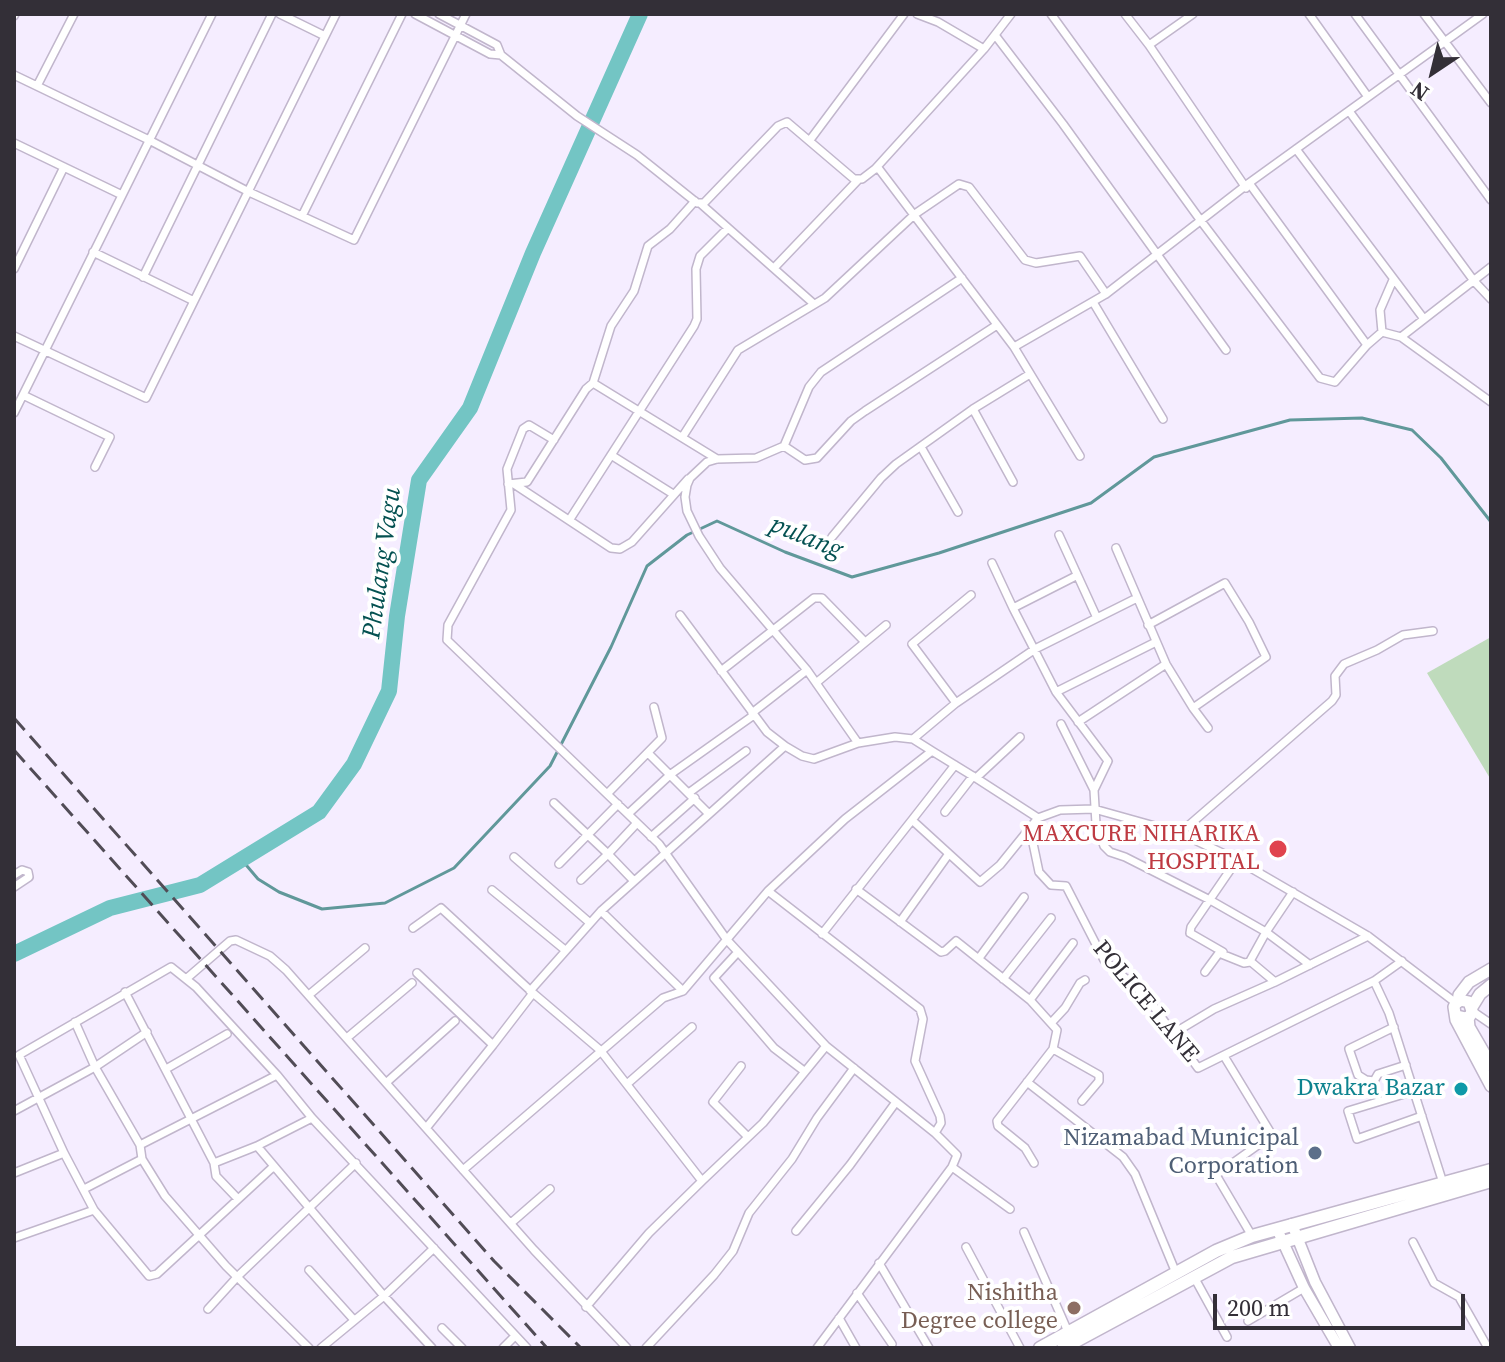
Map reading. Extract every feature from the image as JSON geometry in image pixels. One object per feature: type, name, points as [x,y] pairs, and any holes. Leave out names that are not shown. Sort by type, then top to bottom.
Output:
[{"type":"highway","points":[[1040,1348],[1216,1251],[1252,1236],[1491,1170]]},
{"type":"highway","points":[[1063,1348],[1232,1257],[1491,1181]]},
{"type":"main road","points":[[1491,969],[1469,982],[1457,1002],[1465,1000],[1469,1027],[1491,1065]]},
{"type":"main road","points":[[1491,985],[1480,994],[1458,1026],[1491,1086]]},
{"type":"main road","points":[[1292,1224],[1315,1282],[1350,1348]]},
{"type":"main road","points":[[1277,1229],[1304,1288],[1339,1348]]},
{"type":"street","points":[[37,86],[74,14]]},
{"type":"street","points":[[14,413],[211,14]]},
{"type":"street","points":[[143,277],[272,14]]},
{"type":"street","points":[[280,14],[325,36]]},
{"type":"street","points":[[14,336],[146,398],[336,14]]},
{"type":"street","points":[[303,214],[402,14]]},
{"type":"street","points":[[415,14],[490,54],[501,55]]},
{"type":"street","points":[[439,14],[497,45],[501,55],[577,116],[637,155],[698,203],[814,304]]},
{"type":"street","points":[[14,75],[249,192],[303,214],[354,240],[466,14]]},
{"type":"street","points":[[810,140],[904,14]]},
{"type":"street","points":[[917,14],[938,22],[984,49]]},
{"type":"street","points":[[774,268],[858,180],[875,169],[984,49],[1011,14]]},
{"type":"street","points":[[1051,14],[1320,378],[1335,382],[1382,332]]},
{"type":"street","points":[[1125,14],[1367,345]]},
{"type":"street","points":[[1149,45],[1193,14]]},
{"type":"street","points":[[1309,14],[1368,97]]},
{"type":"street","points":[[1355,14],[1491,200]]},
{"type":"street","points":[[1424,14],[1491,103]]},
{"type":"street","points":[[1014,347],[1106,294],[1296,149],[1483,14]]},
{"type":"street","points":[[995,35],[1226,350]]},
{"type":"street","points":[[1349,111],[1474,281],[1491,299]]},
{"type":"street","points":[[511,484],[527,482],[586,389],[593,383],[611,326],[634,291],[648,246],[782,123],[791,123],[849,176],[858,180]]},
{"type":"street","points":[[14,143],[122,195]]},
{"type":"street","points":[[1296,149],[1424,319]]},
{"type":"street","points":[[14,269],[64,167]]},
{"type":"street","points":[[875,169],[883,172],[1014,347],[1080,456]]},
{"type":"street","points":[[683,436],[738,350],[814,304],[915,214],[956,186],[969,187],[1025,260],[1036,263],[1080,256],[1106,294]]},
{"type":"street","points":[[570,519],[694,326],[697,319],[696,269],[700,256],[728,228]]},
{"type":"street","points":[[93,252],[194,301]]},
{"type":"street","points":[[1401,337],[1491,267]]},
{"type":"street","points":[[511,484],[611,548],[620,549],[632,542],[673,494],[707,462],[756,458],[784,446],[809,387],[821,372],[962,278]]},
{"type":"street","points":[[1382,332],[1380,310],[1393,280]]},
{"type":"street","points":[[1093,302],[1163,419]]},
{"type":"street","points":[[784,446],[805,460],[817,458],[851,421],[997,325]]},
{"type":"street","points":[[1382,332],[1401,337],[1491,402]]},
{"type":"street","points":[[832,537],[881,478],[973,409],[1030,374]]},
{"type":"street","points":[[593,383],[717,459]]},
{"type":"street","points":[[23,395],[110,437],[95,467]]},
{"type":"street","points":[[973,409],[1013,482]]},
{"type":"street","points":[[554,440],[526,426],[507,469],[511,484],[511,510],[448,625],[447,640],[651,837],[727,940],[826,1046],[935,1133],[957,1155],[952,1167],[817,1348]]},
{"type":"street","points":[[921,447],[958,512]]},
{"type":"street","points":[[611,455],[673,494]]},
{"type":"street","points":[[690,478],[685,497],[691,522],[699,536],[720,568],[807,670],[858,743]]},
{"type":"street","points":[[1059,535],[1097,618]]},
{"type":"street","points":[[1116,548],[1166,664],[1208,728]]},
{"type":"street","points":[[992,563],[1056,692],[1108,761],[1094,790],[1096,824],[1104,846],[1110,852],[1210,900],[1266,932],[1310,965]]},
{"type":"street","points":[[1013,608],[1076,576]]},
{"type":"street","points":[[1148,625],[1225,583],[1249,622],[1266,657],[1193,708]]},
{"type":"street","points":[[956,703],[912,644],[971,595]]},
{"type":"street","points":[[721,671],[817,597],[865,642]]},
{"type":"street","points":[[913,739],[956,703],[1035,649],[1137,598]]},
{"type":"street","points":[[680,615],[767,732],[802,756],[814,759],[858,743],[895,737],[913,739],[1038,818]]},
{"type":"street","points":[[816,683],[886,625]]},
{"type":"street","points":[[1180,833],[1332,701],[1336,695],[1335,676],[1344,664],[1403,635],[1433,631]]},
{"type":"street","points":[[1056,692],[1156,642]]},
{"type":"street","points":[[1078,722],[1166,664]]},
{"type":"street","points":[[628,814],[671,774],[807,670]]},
{"type":"street","points":[[607,794],[662,738],[654,707]]},
{"type":"street","points":[[1061,724],[1094,790]]},
{"type":"street","points":[[945,812],[974,777],[1020,737]]},
{"type":"street","points":[[427,1127],[531,992],[601,911],[785,746]]},
{"type":"street","points":[[651,837],[692,795],[746,751]]},
{"type":"street","points":[[463,1170],[663,998],[683,991],[768,891],[845,819],[932,751]]},
{"type":"street","points":[[648,753],[709,814]]},
{"type":"street","points":[[822,934],[955,765]]},
{"type":"street","points":[[554,803],[633,880]]},
{"type":"street","points":[[559,864],[618,804]]},
{"type":"street","points":[[912,820],[980,882],[1000,865],[1038,818],[1060,810],[1094,809],[1180,833],[1237,860],[1368,936],[1457,1002]]},
{"type":"street","points":[[581,880],[637,823]]},
{"type":"street","name":"POLICE LANE","points":[[1030,829],[1039,872],[1051,885],[1066,886],[1104,960],[1146,996],[1198,1068],[1374,981],[1402,961]]},
{"type":"street","points":[[900,922],[948,855]]},
{"type":"street","points":[[514,857],[590,923]]},
{"type":"street","points":[[1237,860],[1191,927],[1190,933],[1244,963],[1250,962],[1275,982]]},
{"type":"street","points":[[14,875],[22,870],[30,875],[14,887]]},
{"type":"street","points":[[856,889],[941,952],[955,940],[1030,1000],[1052,1022],[1057,1030],[1053,1049],[996,1123],[1025,1148],[1034,1163]]},
{"type":"street","points":[[492,890],[565,950]]},
{"type":"street","points":[[768,891],[920,1009],[923,1019],[915,1061],[940,1116],[941,1123],[935,1133]]},
{"type":"street","points":[[1250,962],[1293,892]]},
{"type":"street","points":[[979,958],[1024,897]]},
{"type":"street","points":[[413,928],[441,908],[531,992],[600,1050],[702,1181]]},
{"type":"street","points":[[601,911],[683,991]]},
{"type":"street","points":[[1003,979],[1051,918]]},
{"type":"street","points":[[1174,1033],[1214,1009],[1368,936]]},
{"type":"street","points":[[186,979],[230,941],[236,940],[270,956],[310,994],[463,1170],[627,1348]]},
{"type":"street","points":[[1030,1000],[1073,943]]},
{"type":"street","points":[[310,994],[365,948]]},
{"type":"street","points":[[738,952],[714,978],[774,1048],[804,1071]]},
{"type":"street","points":[[1205,972],[1216,954],[1223,952]]},
{"type":"street","points":[[274,1166],[157,1274],[149,1276],[94,1210],[19,1055],[167,967],[174,968],[277,1075],[312,1118],[527,1348]]},
{"type":"street","points":[[417,973],[493,1045]]},
{"type":"street","points":[[1052,1022],[1085,980]]},
{"type":"street","points":[[1374,981],[1394,1027],[1443,1183]]},
{"type":"street","points":[[348,1037],[412,983]]},
{"type":"street","points":[[125,992],[214,1163],[216,1176],[238,1199]]},
{"type":"street","points":[[1467,1013],[1491,1024]]},
{"type":"street","points":[[387,1082],[455,1021]]},
{"type":"street","points":[[75,1022],[95,1067],[140,1145],[142,1159],[165,1196],[199,1236],[309,1348]]},
{"type":"street","points":[[627,1084],[692,1027]]},
{"type":"street","points":[[1394,1027],[1349,1049],[1358,1075],[1366,1080],[1374,1081],[1378,1074],[1406,1065]]},
{"type":"street","points":[[14,1111],[95,1067],[147,1032]]},
{"type":"street","points":[[166,1069],[227,1034]]},
{"type":"street","points":[[586,1307],[649,1233],[748,1137],[826,1046]]},
{"type":"street","points":[[1053,1049],[1099,1075],[1099,1081],[1082,1101]]},
{"type":"street","points":[[1224,1056],[1272,1135],[1216,1175],[1252,1236]]},
{"type":"street","points":[[741,1066],[713,1102],[748,1137]]},
{"type":"street","points":[[646,1348],[733,1251],[749,1213],[792,1159],[817,1118],[854,1068]]},
{"type":"street","points":[[140,1145],[277,1075]]},
{"type":"street","points":[[1027,1082],[1123,1157],[1135,1174],[1177,1274]]},
{"type":"street","points":[[1414,1091],[1348,1111],[1357,1139],[1422,1116]]},
{"type":"street","points":[[796,1231],[896,1102]]},
{"type":"street","points":[[214,1163],[257,1146],[312,1118]]},
{"type":"street","points":[[257,1146],[432,1348]]},
{"type":"street","points":[[14,1173],[64,1153]]},
{"type":"street","points":[[84,1189],[142,1159]]},
{"type":"street","points":[[208,1309],[238,1276],[356,1163]]},
{"type":"street","points":[[952,1167],[1010,1209]]},
{"type":"street","points":[[511,1223],[550,1189]]},
{"type":"street","points":[[14,1238],[94,1210]]},
{"type":"street","points":[[1024,1232],[1069,1334]]},
{"type":"street","points":[[1413,1242],[1434,1283],[1459,1297],[1488,1348]]},
{"type":"street","points":[[966,1247],[1020,1348]]},
{"type":"street","points":[[321,1348],[384,1296],[434,1248]]},
{"type":"street","points":[[879,1263],[929,1348]]},
{"type":"street","points":[[309,1270],[354,1320]]},
{"type":"street","points":[[1194,1277],[1227,1337]]},
{"type":"street","points":[[1248,1321],[1304,1288]]},
{"type":"street","points":[[857,1293],[892,1344]]},
{"type":"street","points":[[839,1318],[856,1348]]},
{"type":"street","points":[[442,1328],[462,1348]]},
{"type":"street","points":[[503,1348],[515,1336]]},
{"type":"green space","points":[[1491,637],[1491,780],[1427,673]]},
{"type":"waterway","name":"Phulang Vagu","points":[[14,954],[110,908],[200,885],[319,812],[354,764],[389,691],[397,616],[419,480],[470,408],[533,253],[640,14]]},
{"type":"waterway","name":"pulang","points":[[241,859],[258,879],[279,892],[322,909],[385,903],[454,868],[550,766],[611,647],[647,566],[687,535],[717,521],[785,552],[852,577],[939,553],[1091,503],[1154,457],[1290,420],[1362,418],[1412,430],[1441,458],[1491,522]]},
{"type":"railway","points":[[14,718],[494,1261],[581,1348]]},
{"type":"railway","points":[[14,750],[547,1348]]},
{"type":"place","name":"MAXCURE NIHARIKA HOSPITAL","points":[[1278,849]]},
{"type":"place","name":"Dwakra Bazar","points":[[1461,1089]]},
{"type":"place","name":"Nizamabad Municipal Corporation","points":[[1315,1153]]},
{"type":"place","name":"Nishitha Degree college","points":[[1074,1308]]}]
